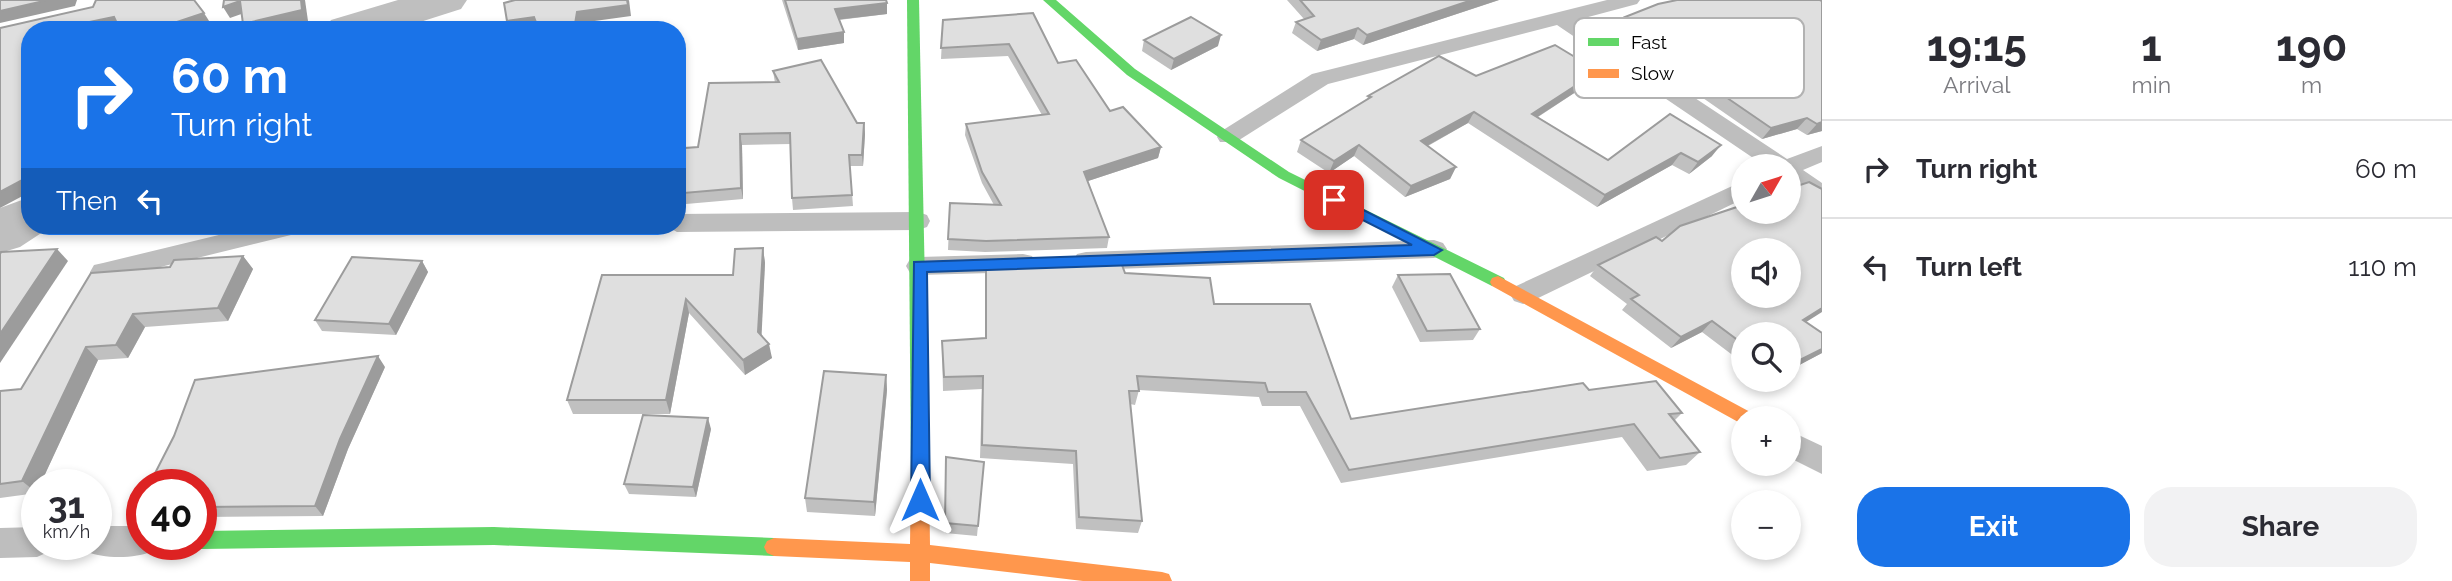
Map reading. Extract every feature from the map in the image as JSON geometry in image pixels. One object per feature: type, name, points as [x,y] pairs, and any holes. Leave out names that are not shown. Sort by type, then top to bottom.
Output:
[{"type":"street","points":[[913,0],[919,266],[920,581]]},
{"type":"street","points":[[1049,0],[1131,72],[1284,175],[1523,294],[1731,410]]},
{"type":"street","points":[[1228,137],[1320,79],[1630,0]]},
{"type":"street","points":[[1561,18],[1574,27]]},
{"type":"street","points":[[1680,98],[1763,154]]},
{"type":"street","points":[[1801,164],[1822,153]]},
{"type":"street","points":[[1801,180],[1822,195]]},
{"type":"street","points":[[1523,294],[1731,195]]},
{"type":"street","points":[[686,223],[918,221]]},
{"type":"street","points":[[103,272],[253,235]]},
{"type":"street","points":[[919,266],[1434,250]]},
{"type":"street","points":[[1801,449],[1822,461]]},
{"type":"street","points":[[217,540],[494,536],[920,552],[1162,581]]},
{"type":"street","points":[[0,542],[21,542]]},
{"type":"building","points":[[0,0],[48,0],[0,11]]},
{"type":"building","points":[[96,0],[194,0],[204,13],[180,21],[116,21],[114,17],[95,21],[31,21],[93,7]]},
{"type":"building","points":[[224,0],[301,0],[302,10],[256,21],[243,21],[240,1],[223,7]]},
{"type":"building","points":[[515,0],[627,0],[628,5],[577,12],[576,21],[536,21],[534,17],[507,21],[504,3]]},
{"type":"building","points":[[785,0],[886,0],[887,3],[835,9],[844,32],[797,39]]},
{"type":"building","points":[[1300,0],[1472,0],[1367,35],[1358,28],[1321,40],[1296,22],[1314,16]]},
{"type":"building","points":[[1677,0],[1822,1],[1822,122],[1817,124],[1807,118],[1771,128],[1727,98],[1804,98],[1804,18],[1625,17],[1658,4]]},
{"type":"building","points":[[1033,13],[1058,63],[1076,60],[1110,111],[1123,107],[1161,147],[1084,172],[1109,237],[986,241],[948,239],[950,203],[1001,205],[982,172],[966,124],[1049,114],[1009,44],[941,48],[943,20]]},
{"type":"building","points":[[1191,17],[1221,35],[1174,59],[1144,40]]},
{"type":"building","points":[[21,23],[21,181],[0,192],[0,28]]},
{"type":"building","points":[[1555,45],[1574,56],[1574,87],[1532,114],[1608,160],[1670,114],[1721,145],[1698,162],[1681,153],[1605,195],[1474,112],[1421,141],[1456,167],[1411,186],[1359,145],[1334,161],[1301,140],[1371,97],[1368,96],[1439,56],[1476,76]]},
{"type":"building","points":[[821,60],[857,123],[864,123],[862,155],[849,155],[852,195],[792,198],[790,133],[740,134],[741,188],[686,193],[686,148],[698,147],[709,83],[779,82],[773,71]]},
{"type":"building","points":[[1809,182],[1822,189],[1822,308],[1803,320],[1822,333],[1822,349],[1801,360],[1801,322],[1731,322],[1731,335],[1712,321],[1681,337],[1631,299],[1639,295],[1598,265],[1656,237],[1662,241],[1680,226],[1731,209],[1731,224],[1801,224],[1801,185]]},
{"type":"building","points":[[763,248],[758,332],[769,344],[743,360],[686,299],[666,400],[567,400],[602,275],[733,275],[735,249]]},
{"type":"building","points":[[57,249],[0,334],[1,252]]},
{"type":"building","points":[[243,256],[218,308],[133,314],[116,345],[86,347],[28,469],[21,469],[21,481],[0,484],[0,391],[21,389],[91,273],[170,267],[174,260]]},
{"type":"building","points":[[352,257],[422,261],[389,324],[315,320]]},
{"type":"building","points":[[1119,257],[1125,273],[1210,278],[1214,304],[1310,304],[1351,419],[1583,383],[1589,390],[1656,381],[1682,413],[1669,414],[1700,452],[1660,458],[1634,424],[1349,470],[1306,392],[1268,392],[1265,383],[1137,376],[1139,391],[1129,391],[1142,521],[1079,517],[1076,451],[982,445],[983,376],[944,377],[942,341],[986,338],[986,262]]},
{"type":"building","points":[[1450,274],[1480,329],[1427,331],[1398,275]]},
{"type":"building","points":[[378,356],[340,439],[315,506],[217,507],[217,469],[157,469],[174,436],[195,380]]},
{"type":"building","points":[[824,371],[886,375],[874,502],[805,498]]},
{"type":"building","points":[[643,415],[708,418],[693,487],[624,484]]},
{"type":"building","points":[[946,457],[984,462],[978,526],[945,523]]},
{"type":"waterway","points":[[376,21],[445,0]]},
{"type":"waterway","points":[[0,233],[21,221]]},
{"type":"traffic: fast","points":[[913,0],[920,476]]},
{"type":"traffic: fast","points":[[1049,0],[1131,72],[1284,175],[1498,282]]},
{"type":"traffic: fast","points":[[217,540],[494,536],[774,547]]},
{"type":"traffic: slow","points":[[1498,282],[1731,410]]},
{"type":"traffic: slow","points":[[920,476],[920,581]]},
{"type":"traffic: slow","points":[[774,547],[920,553],[1162,581]]},
{"type":"route","points":[[920,500],[919,266],[1434,250],[1334,200]]}]
